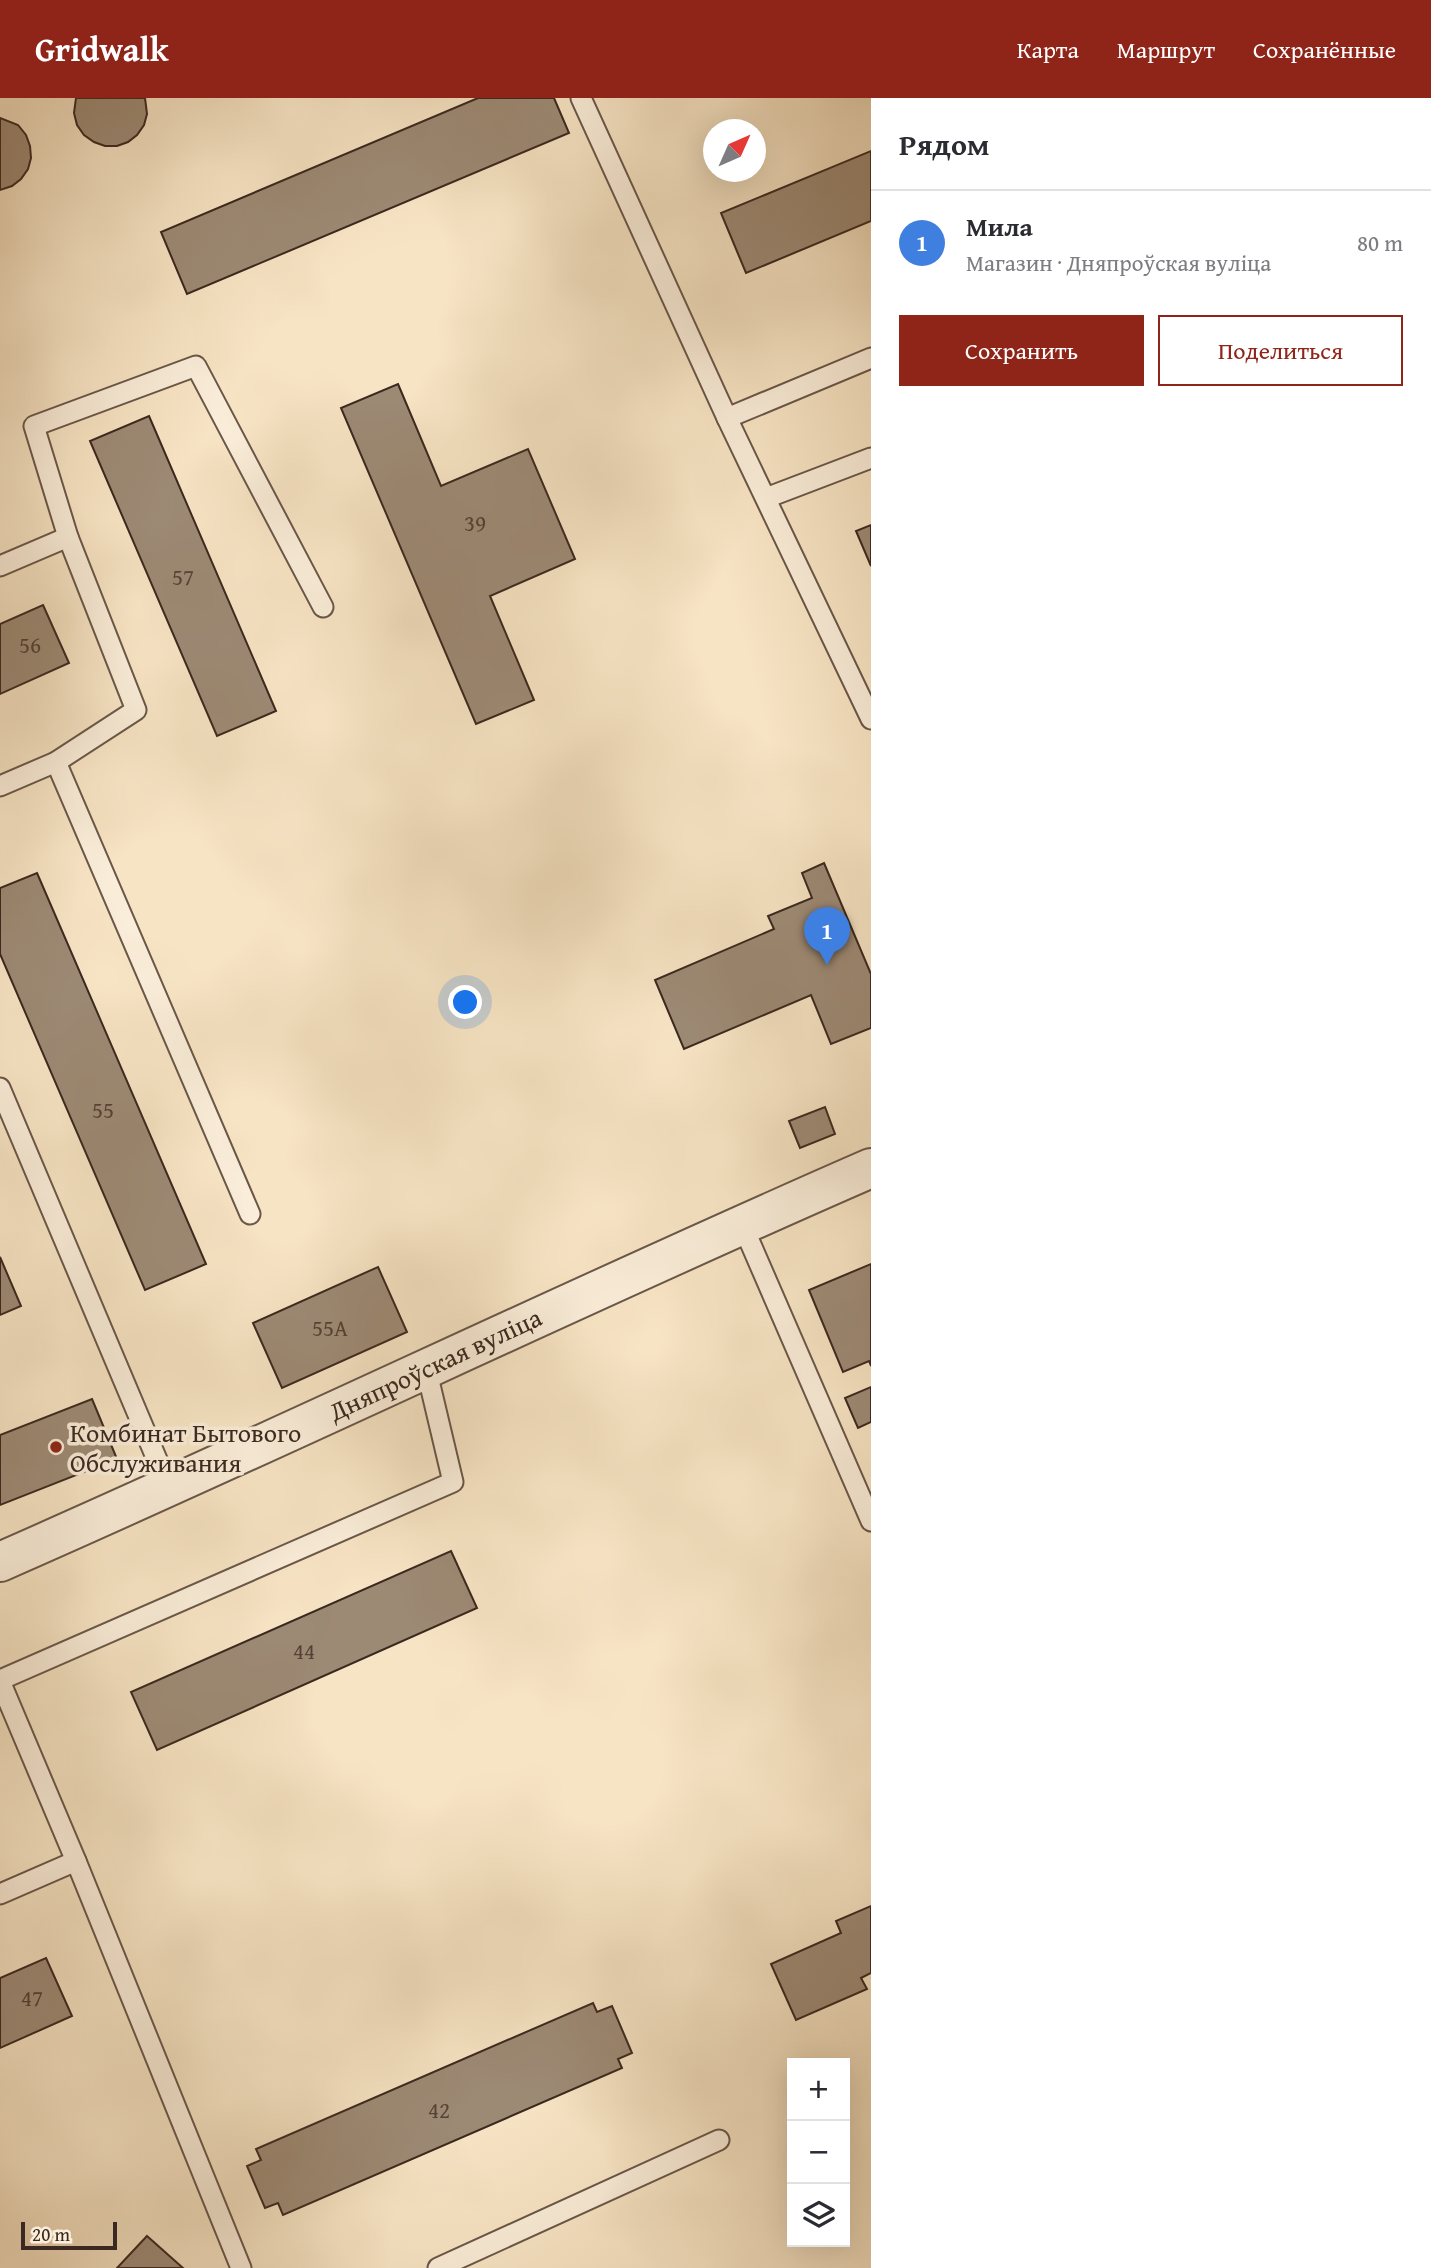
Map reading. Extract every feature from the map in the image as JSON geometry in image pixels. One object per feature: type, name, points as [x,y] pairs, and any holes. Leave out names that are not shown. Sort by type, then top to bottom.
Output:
[{"type":"street","name":"Дняпроўская вуліца","points":[[0,1562],[169,1488],[426,1368],[871,1168]]},
{"type":"lane","points":[[581,98],[727,418],[871,719]]},
{"type":"lane","points":[[727,418],[871,358]]},
{"type":"lane","points":[[0,786],[56,762],[136,710],[68,537],[34,426],[196,366],[323,607]]},
{"type":"lane","points":[[766,498],[871,458]]},
{"type":"lane","points":[[0,566],[68,537]]},
{"type":"lane","points":[[56,762],[250,1213]]},
{"type":"lane","points":[[0,1088],[169,1488]]},
{"type":"lane","points":[[742,1224],[871,1521]]},
{"type":"lane","points":[[241,2268],[0,1680],[453,1482],[426,1368]]},
{"type":"lane","points":[[0,1894],[76,1861]]},
{"type":"lane","points":[[438,2268],[719,2140]]},
{"type":"building","points":[[76,98],[145,98],[147,114],[144,125],[128,142],[117,146],[94,142],[84,135],[77,125],[74,113]]},
{"type":"building","points":[[478,98],[554,98],[569,133],[187,294],[161,232]]},
{"type":"building","points":[[0,118],[18,125],[26,135],[31,158],[21,179],[0,190]]},
{"type":"building","points":[[871,151],[871,221],[746,273],[721,213]]},
{"type":"building","points":[[398,384],[441,486],[528,449],[575,559],[490,596],[534,700],[476,724],[341,408]]},
{"type":"building","points":[[149,416],[276,711],[217,736],[90,441]]},
{"type":"building","points":[[871,525],[871,566],[856,531]]},
{"type":"building","points":[[43,605],[69,663],[0,694],[0,624]]},
{"type":"building","points":[[824,863],[871,974],[871,1028],[831,1044],[811,995],[684,1049],[655,980],[774,929],[768,916],[812,898],[802,873]]},
{"type":"building","points":[[37,873],[206,1264],[145,1290],[0,954],[0,888]]},
{"type":"building","points":[[825,1107],[835,1134],[800,1148],[789,1121]]},
{"type":"building","points":[[0,1257],[21,1306],[0,1315]]},
{"type":"building","points":[[871,1264],[871,1366],[869,1361],[843,1372],[809,1290]]},
{"type":"building","points":[[378,1267],[407,1332],[282,1388],[253,1323]]},
{"type":"building","points":[[871,1387],[871,1422],[858,1428],[845,1398]]},
{"type":"building","name":"Комбинат Бытового Обслуживания","points":[[92,1399],[117,1459],[0,1505],[0,1435]]},
{"type":"building","points":[[451,1551],[477,1608],[157,1750],[131,1692]]},
{"type":"building","points":[[871,1906],[871,1973],[861,1978],[867,1989],[796,2020],[771,1964],[841,1933],[836,1921]]},
{"type":"building","points":[[46,1958],[72,2016],[0,2048],[0,1978]]},
{"type":"building","points":[[593,2003],[597,2012],[612,2006],[632,2053],[618,2059],[622,2068],[283,2215],[278,2203],[265,2208],[247,2166],[261,2160],[256,2149]]},
{"type":"building","points":[[147,2236],[183,2268],[117,2268]]},
{"type":"place","name":"Мила","points":[[827,965]]},
{"type":"place","name":"Комбинат Бытового Обслуживания","points":[[56,1447]]}]
